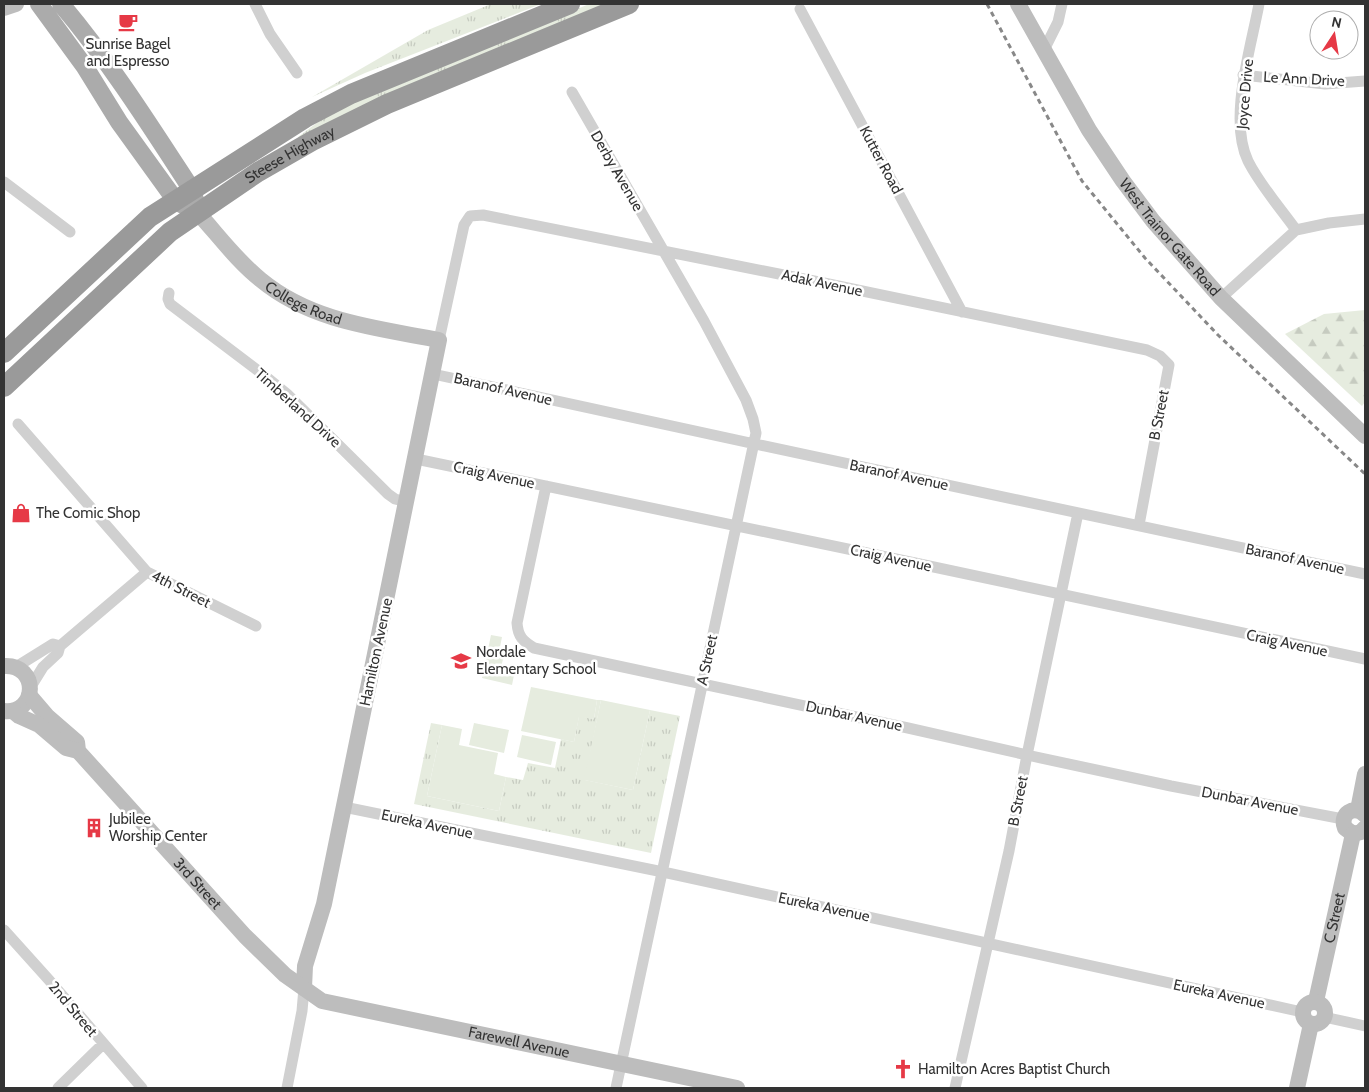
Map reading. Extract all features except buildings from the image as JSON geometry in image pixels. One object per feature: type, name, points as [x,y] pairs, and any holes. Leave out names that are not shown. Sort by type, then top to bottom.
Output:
[{"type":"highway","name":"Steese Highway","points":[[4,352],[150,217],[286,129],[336,101],[570,4]]},
{"type":"highway","name":"Steese Highway","points":[[4,387],[170,232],[258,172],[345,124],[425,88],[629,4]]},
{"type":"main road","name":"College Road","points":[[39,4],[86,67],[119,122],[198,213]]},
{"type":"main road","name":"College Road","points":[[61,4],[80,25],[141,112],[184,195]]},
{"type":"street","points":[[4,8],[16,4]]},
{"type":"street","points":[[255,4],[270,34],[297,73]]},
{"type":"street","name":"West Trainor Gate Road","points":[[1018,4],[1089,130],[1123,182],[1153,222],[1221,298],[1365,436]]},
{"type":"street","points":[[1044,50],[1058,22],[1062,4]]},
{"type":"street","name":"Joyce Drive","points":[[1259,4],[1243,75],[1240,132],[1246,155],[1262,182],[1296,230]]},
{"type":"street","name":"Kutter Road","points":[[800,9],[962,312]]},
{"type":"street","name":"Le Ann Drive","points":[[1243,75],[1325,84],[1365,81]]},
{"type":"street","name":"Derby Avenue","points":[[572,92],[663,251]]},
{"type":"street","points":[[4,182],[70,232]]},
{"type":"street","name":"College Road","points":[[198,213],[260,280],[303,307],[333,319],[440,340]]},
{"type":"street","name":"Adak Avenue","points":[[470,216],[483,215],[1147,350],[1160,356],[1169,365]]},
{"type":"street","name":"Hamilton Avenue","points":[[287,1088],[302,1011],[305,966],[324,904],[464,225],[470,216]]},
{"type":"street","points":[[1221,298],[1296,230],[1329,223],[1365,219]]},
{"type":"street","name":"A Street","points":[[616,1088],[756,433],[746,400],[704,321],[663,251]]},
{"type":"street","name":"Timberland Drive","points":[[169,293],[168,299],[170,304],[287,394],[388,494],[395,499],[407,502]]},
{"type":"street","name":"B Street","points":[[1139,525],[1169,365]]},
{"type":"street","name":"Baranof Avenue","points":[[433,374],[1365,574]]},
{"type":"street","name":"4th Street","points":[[18,424],[147,572],[256,626]]},
{"type":"street","name":"Craig Avenue","points":[[416,460],[1365,659]]},
{"type":"street","name":"Dunbar Avenue","points":[[546,486],[517,623],[518,633],[522,641],[534,648],[1171,786],[1344,818]]},
{"type":"street","name":"B Street","points":[[955,1088],[989,943],[1078,513]]},
{"type":"street","points":[[8,711],[20,708],[26,702],[43,667],[58,653],[60,646],[147,572]]},
{"type":"street","points":[[8,665],[54,644],[60,646]]},
{"type":"street","name":"3rd Street","points":[[8,665],[26,676],[30,692],[47,716],[76,742],[78,751],[245,936],[285,975],[304,988]]},
{"type":"street","name":"3rd Street","points":[[8,711],[39,725],[66,748],[78,751]]},
{"type":"street","points":[[1359,831],[1345,828],[1344,818],[1348,812],[1362,813],[1365,774]]},
{"type":"street","name":"Eureka Avenue","points":[[344,807],[663,872],[989,943],[1312,1017],[1365,1026]]},
{"type":"street","name":"C Street","points":[[1312,1017],[1305,1005],[1316,1001],[1359,831]]},
{"type":"street","name":"2nd Street","points":[[4,930],[50,980],[142,1088]]},
{"type":"street","name":"Farewell Avenue","points":[[304,988],[322,1001],[737,1088]]},
{"type":"street","points":[[1298,1088],[1312,1017]]},
{"type":"street","points":[[58,1088],[103,1044]]},
{"type":"green space","points":[[491,4],[541,4],[365,73],[312,97],[428,30]]},
{"type":"green space","points":[[589,4],[609,4],[300,139],[298,137],[322,119],[351,104]]},
{"type":"green space","points":[[1365,310],[1365,402],[1362,406],[1285,334],[1324,314]]},
{"type":"green space","points":[[491,635],[502,637],[500,647],[506,648],[501,667],[515,670],[512,685],[482,678]]},
{"type":"green space","points":[[531,687],[597,700],[594,719],[579,717],[574,742],[521,731]]},
{"type":"green space","points":[[597,700],[601,700],[585,780],[633,790],[650,710],[680,716],[651,853],[414,804],[431,723],[442,725],[427,796],[499,811],[506,777],[523,780],[528,763],[555,768],[561,739],[574,742],[579,716],[594,719]]},
{"type":"green space","points":[[601,700],[650,710],[633,790],[584,780]]},
{"type":"green space","points":[[474,723],[509,730],[504,753],[469,745]]},
{"type":"green space","points":[[442,725],[462,729],[459,745],[498,753],[494,774],[506,777],[499,811],[427,796]]},
{"type":"green space","points":[[522,735],[556,742],[551,765],[517,757]]},
{"type":"railway","points":[[987,4],[1082,181],[1145,258],[1218,335],[1365,474]]},
{"type":"place","name":"Sunrise Bagel and Espresso","points":[[128,22]]},
{"type":"place","name":"The Comic Shop","points":[[21,513]]},
{"type":"place","name":"Nordale Elementary School","points":[[461,661]]},
{"type":"place","name":"Jubilee Worship Center","points":[[94,828]]},
{"type":"place","name":"Hamilton Acres Baptist Church","points":[[903,1069]]}]
